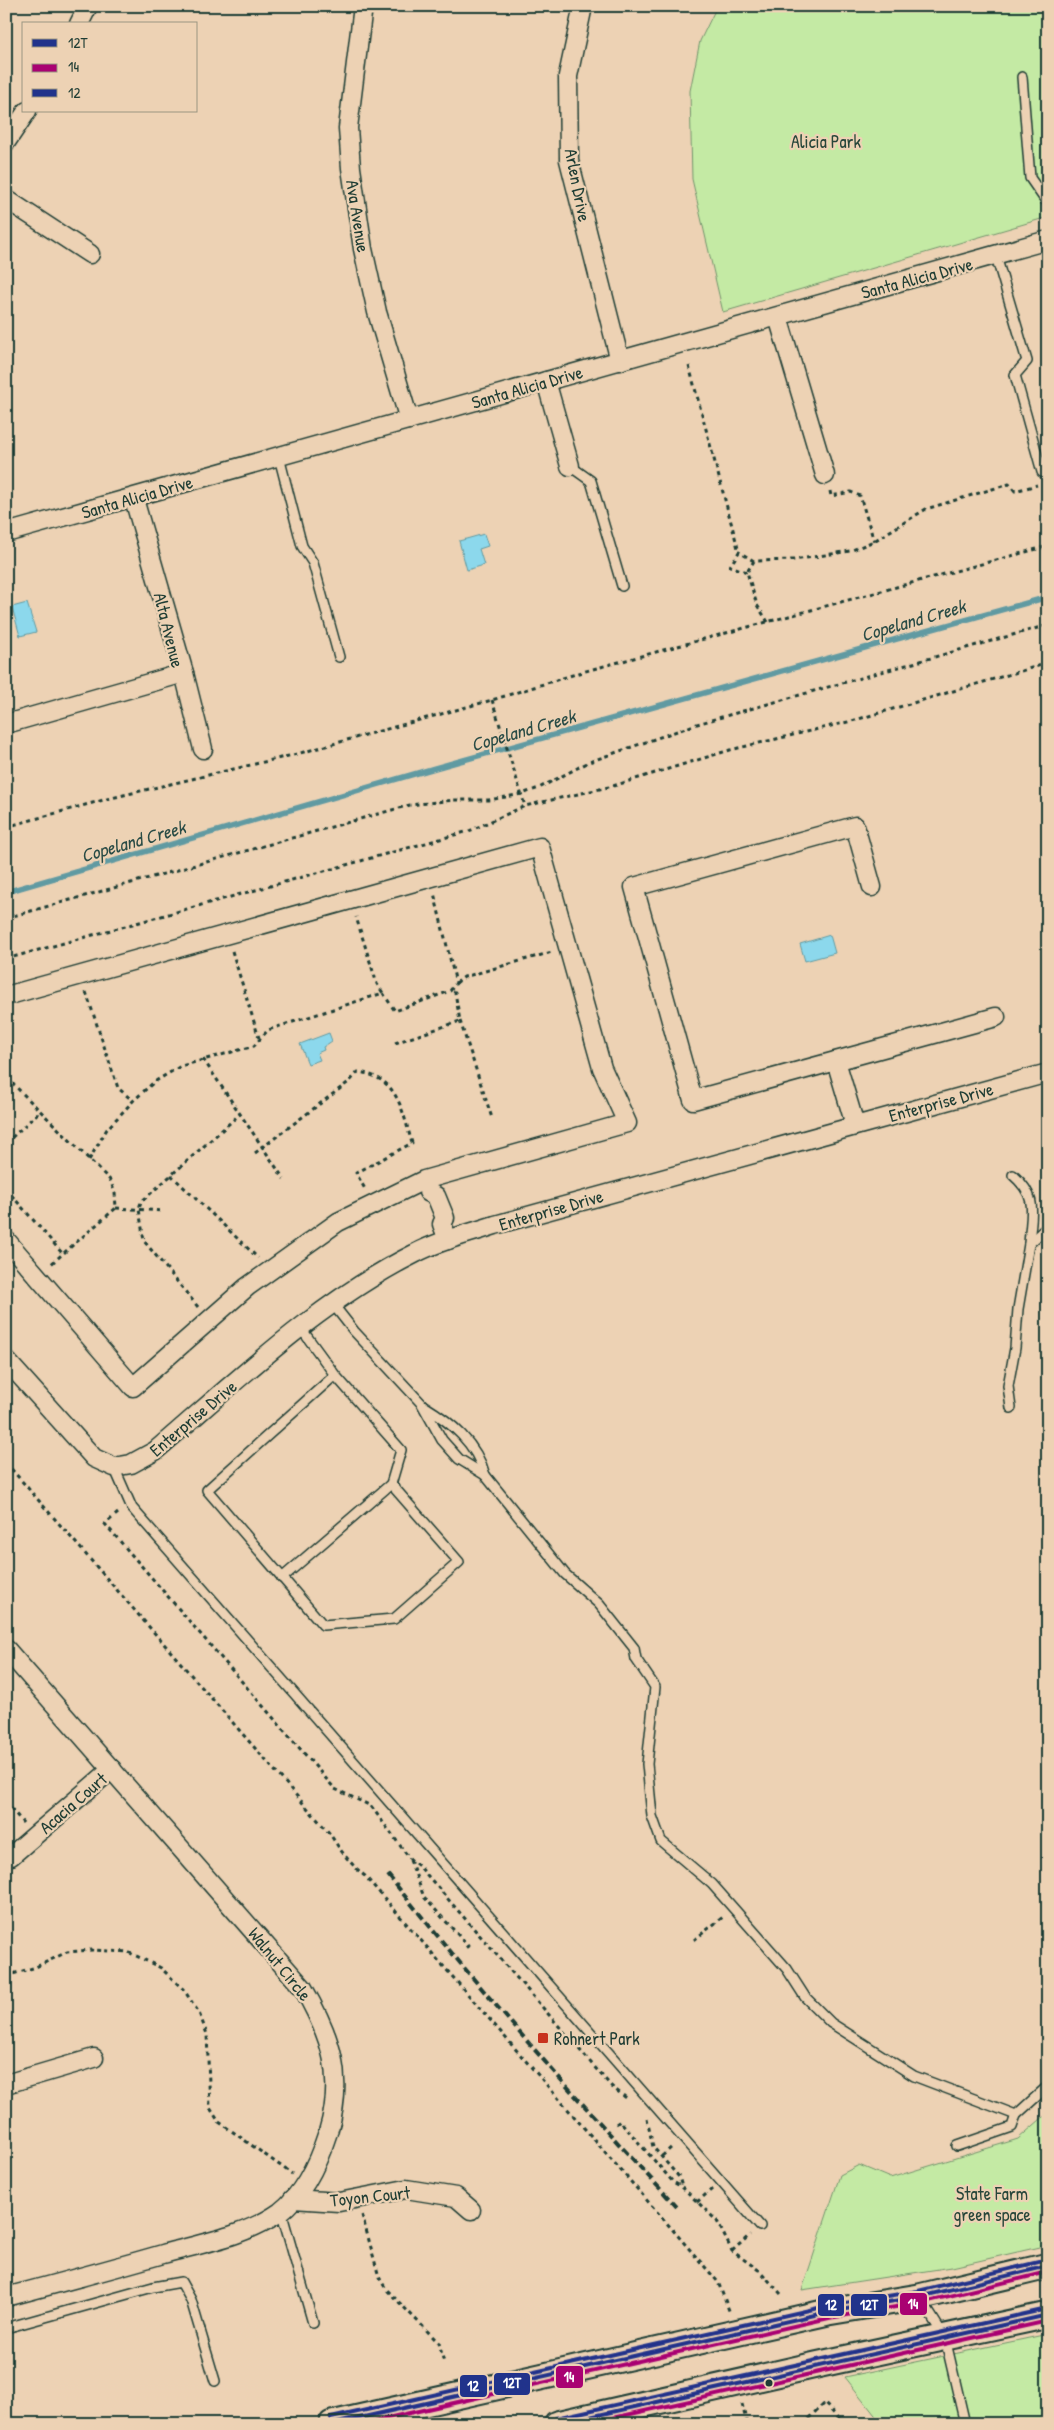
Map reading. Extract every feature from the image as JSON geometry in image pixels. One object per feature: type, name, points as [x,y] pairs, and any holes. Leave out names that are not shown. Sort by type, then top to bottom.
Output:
[{"type":"main road","points":[[332,2424],[828,2312],[919,2297],[1048,2266]]},
{"type":"main road","points":[[557,2424],[816,2364],[1048,2315]]},
{"type":"street","points":[[80,22],[88,6]]},
{"type":"street","name":"Ava Avenue","points":[[363,6],[349,120],[351,168],[363,249],[377,312],[409,420]]},
{"type":"street","name":"Arlen Drive","points":[[583,6],[568,76],[569,160],[620,361]]},
{"type":"street","points":[[6,142],[26,112]]},
{"type":"street","points":[[6,199],[90,254]]},
{"type":"street","name":"Santa Alicia Drive","points":[[6,533],[134,499],[1048,240]]},
{"type":"street","points":[[778,316],[824,475]]},
{"type":"street","points":[[546,381],[570,466]]},
{"type":"street","name":"Alta Avenue","points":[[6,724],[184,673],[134,499]]},
{"type":"street","points":[[184,673],[203,749]]},
{"type":"street","points":[[872,887],[855,826],[634,887],[693,1100],[996,1017]]},
{"type":"street","points":[[6,996],[540,847],[602,1068],[628,1123],[426,1186],[374,1205],[338,1222],[247,1287],[132,1387],[6,1240]]},
{"type":"street","points":[[836,1061],[855,1125]]},
{"type":"street","name":"Enterprise Drive","points":[[114,1467],[131,1464],[147,1457],[300,1327],[332,1303],[417,1252],[445,1232],[495,1225],[1048,1073]]},
{"type":"street","points":[[426,1186],[425,1201],[435,1222],[445,1232]]},
{"type":"street","points":[[6,1360],[94,1458],[114,1467]]},
{"type":"street","name":"Walnut Circle","points":[[6,1649],[303,1988],[320,2017],[330,2041],[336,2093],[332,2118],[324,2142],[314,2169],[305,2183],[287,2205],[244,2232],[6,2298]]},
{"type":"street","name":"Acacia Court","points":[[11,1856],[112,1769]]},
{"type":"street","points":[[6,2084],[94,2058]]},
{"type":"street","name":"Toyon Court","points":[[287,2205],[339,2202],[406,2190],[456,2197],[471,2210]]},
{"type":"lane","points":[[1022,77],[1030,178],[1048,204]]},
{"type":"lane","points":[[996,256],[1027,361],[1015,375],[1042,472]]},
{"type":"lane","points":[[279,457],[302,546],[305,554],[313,563],[339,657]]},
{"type":"lane","points":[[570,466],[591,481],[622,586]]},
{"type":"lane","points":[[1010,1408],[1008,1386],[1015,1348],[1018,1309],[1033,1210],[1030,1195],[1024,1184],[1013,1174]]},
{"type":"lane","points":[[1029,1244],[1048,1226]]},
{"type":"lane","points":[[332,1303],[354,1331],[422,1404],[457,1429],[480,1458],[485,1475]]},
{"type":"lane","points":[[282,1578],[391,1484],[401,1450],[335,1375],[300,1327]]},
{"type":"lane","points":[[335,1375],[208,1490],[323,1625],[394,1619],[459,1562],[391,1484]]},
{"type":"lane","points":[[422,1404],[442,1440],[459,1459],[485,1475],[566,1574],[599,1604],[634,1648],[636,1659],[655,1687],[647,1764],[652,1816],[661,1841],[712,1884],[782,1962],[805,1996],[831,2023],[914,2076],[1016,2115]]},
{"type":"lane","points":[[114,1467],[132,1508],[760,2226]]},
{"type":"lane","points":[[957,2146],[1012,2127],[1016,2115],[1048,2086]]},
{"type":"lane","points":[[287,2205],[313,2323]]},
{"type":"lane","points":[[6,2328],[153,2287],[181,2282],[192,2300],[215,2381]]},
{"type":"lane","points":[[919,2297],[945,2338],[965,2424]]},
{"type":"path","points":[[689,366],[739,552],[754,560],[804,559],[850,551],[874,541],[926,509],[1009,484],[1015,491],[1039,484]]},
{"type":"path","points":[[824,475],[831,496],[851,492],[860,496],[874,541]]},
{"type":"path","points":[[6,827],[107,799],[293,755],[492,700],[582,672],[1048,546]]},
{"type":"path","points":[[739,552],[730,566],[747,572]]},
{"type":"path","points":[[754,560],[747,572],[757,605],[768,622]]},
{"type":"path","points":[[6,918],[410,806],[454,800],[489,800],[522,794],[539,788],[589,762],[697,724],[1048,625]]},
{"type":"path","points":[[6,959],[469,831],[525,806],[613,786],[730,750],[852,721],[1048,663]]},
{"type":"path","points":[[492,700],[525,806]]},
{"type":"path","points":[[430,877],[456,983]]},
{"type":"path","points":[[351,899],[377,984],[395,1011],[450,991],[464,977],[568,947]]},
{"type":"path","points":[[227,934],[260,1039]]},
{"type":"path","points":[[80,975],[118,1088],[133,1101]]},
{"type":"path","points":[[450,991],[455,992],[460,1021],[492,1118]]},
{"type":"path","points":[[89,1160],[107,1129],[133,1101],[154,1082],[181,1066],[254,1046],[268,1030],[383,993]]},
{"type":"path","points":[[395,1043],[460,1021]]},
{"type":"path","points":[[203,1059],[284,1180]]},
{"type":"path","points":[[256,1153],[350,1081],[358,1072],[380,1078],[394,1090],[412,1143],[356,1173],[374,1205]]},
{"type":"path","points":[[6,1077],[110,1180],[115,1193],[116,1208]]},
{"type":"path","points":[[6,1143],[40,1111]]},
{"type":"path","points":[[209,1320],[144,1241],[139,1209],[141,1202],[240,1114]]},
{"type":"path","points":[[171,1175],[271,1270]]},
{"type":"path","points":[[6,1188],[63,1254]]},
{"type":"path","points":[[37,1276],[116,1208],[163,1211]]},
{"type":"path","points":[[6,1463],[330,1834],[353,1866],[371,1883],[718,2282],[730,2310]]},
{"type":"path","points":[[118,1513],[105,1524],[335,1789],[371,1806],[385,1822],[410,1859],[420,1867],[612,2087],[631,2101]]},
{"type":"path","points":[[6,1802],[34,1836]]},
{"type":"path","points":[[410,1859],[413,1873],[424,1897],[468,1946],[463,1950]]},
{"type":"path","points":[[6,1976],[36,1967],[67,1952],[92,1950],[128,1952],[161,1968],[184,1990],[202,2020],[206,2034],[210,2108],[219,2122],[305,2183]]},
{"type":"path","points":[[645,2113],[654,2147],[679,2177],[682,2187]]},
{"type":"path","points":[[616,2124],[620,2121],[673,2182],[682,2187],[717,2221],[732,2251],[760,2271],[781,2294]]},
{"type":"path","points":[[358,2198],[379,2277],[386,2289],[439,2344],[444,2363]]},
{"type":"path","points":[[732,2251],[760,2226]]},
{"type":"path","points":[[803,2424],[824,2403],[844,2424]]},
{"type":"path","points":[[745,2417],[747,2424]]},
{"type":"green space","name":"Alicia Park","points":[[717,6],[1048,6],[1048,217],[723,312],[692,179],[690,91],[700,41]]},
{"type":"green space","name":"State Farm green space","points":[[1048,2113],[1048,2245],[952,2267],[802,2290],[840,2175],[859,2165],[890,2178],[1018,2139]]},
{"type":"green space","points":[[1048,2334],[1048,2424],[882,2424],[845,2377]]},
{"type":"water","points":[[484,534],[488,546],[479,549],[484,565],[467,570],[459,541]]},
{"type":"water","points":[[27,603],[36,632],[20,636],[12,607]]},
{"type":"water","points":[[830,935],[835,953],[805,961],[800,944]]},
{"type":"water","points":[[329,1033],[332,1041],[323,1047],[324,1050],[317,1053],[320,1060],[308,1064],[300,1044]]},
{"type":"waterway","name":"Copeland Creek","points":[[6,892],[435,768],[1048,597]]},
{"type":"railway","points":[[388,1875],[530,2044],[678,2208]]},
{"type":"transit line","name":"12","points":[[331,2418],[827,2306],[918,2291],[1047,2260]]},
{"type":"transit line","name":"12T","points":[[333,2424],[828,2312],[919,2297],[1048,2266]]},
{"type":"transit line","name":"14","points":[[361,2424],[829,2318],[920,2303],[1048,2272]]},
{"type":"transit line","name":"12","points":[[556,2418],[1047,2309]]},
{"type":"transit line","name":"12T","points":[[558,2424],[1048,2315]]},
{"type":"transit line","name":"14","points":[[586,2424],[1048,2321]]},
{"type":"place","name":"Rohnert Park","points":[[543,2038]]}]
